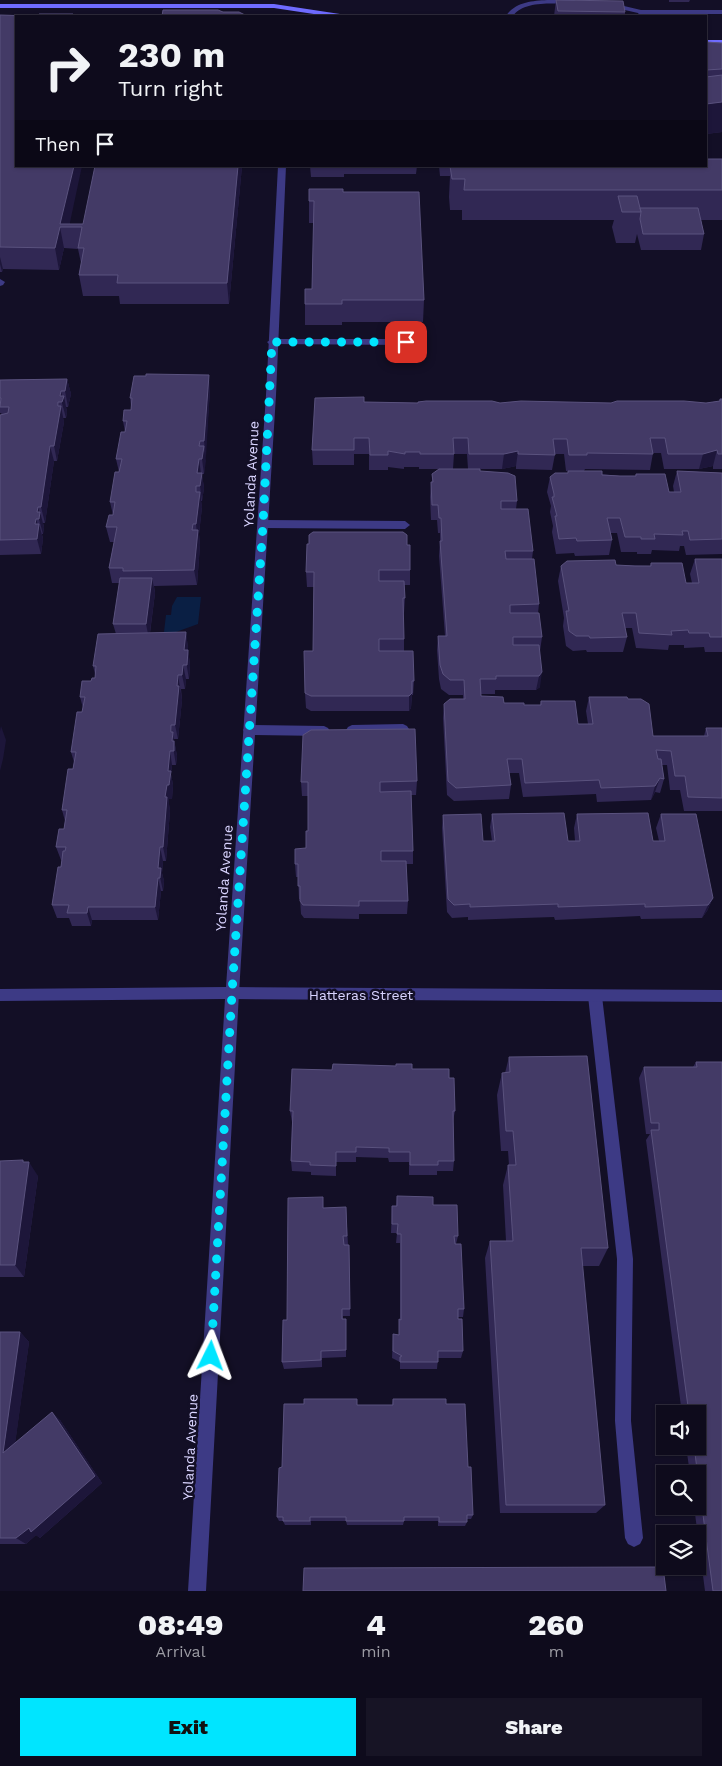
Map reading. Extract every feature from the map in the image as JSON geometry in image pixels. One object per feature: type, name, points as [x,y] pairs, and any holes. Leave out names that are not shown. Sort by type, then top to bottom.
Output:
[{"type":"main road","points":[[0,6],[256,6],[329,15]]},
{"type":"main road","points":[[707,42],[722,42]]},
{"type":"street","points":[[510,15],[516,6],[526,3],[585,2]]},
{"type":"street","points":[[604,2],[642,14],[722,12]]},
{"type":"street","name":"Yolanda Avenue","points":[[197,1591],[232,993],[263,524],[282,167]]},
{"type":"street","points":[[272,342],[406,342]]},
{"type":"street","points":[[263,524],[404,525]]},
{"type":"street","points":[[249,730],[403,729]]},
{"type":"street","name":"Hatteras Street","points":[[0,995],[232,993],[722,996]]},
{"type":"street","points":[[595,996],[624,1259],[623,1421],[634,1538]]},
{"type":"water","points":[[177,597],[201,597],[198,624],[176,632],[164,632],[166,615],[171,615],[172,606]]},
{"type":"building","points":[[556,0],[623,1],[625,12],[558,11]]},
{"type":"building","points":[[163,10],[218,10],[223,12],[239,12],[245,15],[162,15]]},
{"type":"building","points":[[39,14],[73,14],[72,15]]},
{"type":"building","points":[[0,15],[15,15],[15,167],[74,167],[60,224],[83,224],[95,167],[238,167],[227,283],[117,283],[118,275],[79,275],[84,248],[78,248],[82,227],[60,227],[55,248],[0,247]]},
{"type":"building","points":[[707,42],[722,43],[722,69],[707,70]]},
{"type":"building","points":[[722,75],[722,102],[707,104],[707,77]]},
{"type":"building","points":[[707,159],[722,159],[722,190],[464,190],[465,179],[452,179],[450,167],[707,167]]},
{"type":"building","points":[[309,189],[343,189],[343,192],[419,192],[424,300],[342,300],[342,304],[305,304],[305,289],[312,289],[314,201],[309,201]]},
{"type":"building","points":[[618,196],[637,196],[641,212],[622,212]]},
{"type":"building","points":[[640,208],[698,208],[704,234],[643,234]]},
{"type":"building","points":[[146,374],[209,375],[204,441],[200,441],[199,446],[204,446],[202,459],[199,459],[197,473],[202,473],[200,486],[196,486],[196,492],[200,492],[196,524],[193,524],[192,530],[198,530],[194,570],[123,571],[123,568],[109,568],[117,527],[106,527],[109,515],[113,515],[115,502],[110,502],[115,472],[119,472],[122,459],[116,459],[121,432],[125,432],[127,421],[123,421],[124,410],[131,410],[132,398],[130,398],[134,376],[146,376]]},
{"type":"building","points":[[67,379],[65,391],[61,391],[60,396],[64,396],[62,402],[58,402],[58,406],[61,406],[54,446],[50,446],[41,507],[38,507],[37,512],[40,512],[39,519],[36,519],[35,524],[39,524],[37,539],[0,540],[0,415],[8,413],[9,407],[0,407],[0,380]]},
{"type":"building","points":[[364,397],[364,402],[418,403],[426,401],[611,403],[617,401],[684,401],[706,403],[722,399],[722,454],[718,454],[717,450],[703,454],[668,454],[665,438],[650,438],[653,454],[587,453],[587,455],[569,455],[567,439],[553,439],[555,455],[518,454],[518,451],[504,454],[469,454],[468,438],[453,438],[454,454],[405,452],[405,454],[388,451],[388,455],[370,455],[369,438],[354,438],[354,450],[312,450],[315,398]]},
{"type":"building","points":[[439,469],[480,469],[480,471],[508,473],[515,476],[517,501],[501,501],[501,509],[528,509],[533,551],[505,551],[506,559],[534,559],[539,604],[510,605],[510,613],[539,613],[542,637],[513,637],[513,645],[539,645],[542,672],[539,676],[496,676],[496,679],[480,679],[481,696],[503,697],[504,703],[524,703],[524,705],[541,705],[541,701],[575,701],[578,724],[593,724],[589,697],[627,697],[628,699],[641,699],[649,704],[653,736],[708,736],[706,728],[722,728],[722,798],[688,797],[685,776],[675,776],[671,751],[656,750],[658,759],[661,759],[664,779],[660,778],[655,786],[601,788],[599,780],[525,783],[522,759],[507,759],[511,785],[456,788],[448,781],[444,704],[450,699],[465,699],[464,680],[450,680],[443,674],[440,665],[438,636],[447,636],[440,541],[442,541],[441,518],[439,518],[438,505],[432,505],[431,482],[433,482],[432,474]]},
{"type":"building","points":[[568,471],[602,471],[602,475],[620,476],[665,474],[669,492],[681,492],[677,471],[722,473],[722,539],[690,540],[688,531],[682,531],[683,535],[654,534],[655,539],[625,537],[620,518],[607,518],[612,540],[577,541],[576,538],[559,539],[555,516],[557,516],[552,497],[554,497],[554,494],[550,477],[555,473],[568,473]]},
{"type":"building","points":[[313,532],[403,532],[407,535],[407,545],[410,545],[410,570],[379,570],[379,581],[404,581],[404,639],[379,639],[379,651],[413,651],[414,681],[412,681],[412,693],[409,696],[311,696],[305,693],[304,651],[313,651],[314,572],[306,572],[307,544],[309,544],[309,535]]},
{"type":"building","points":[[695,559],[722,559],[722,637],[710,637],[709,633],[689,633],[688,630],[671,631],[672,635],[639,633],[636,613],[622,613],[627,637],[590,638],[589,636],[576,636],[569,631],[566,611],[569,611],[561,566],[567,561],[615,560],[616,565],[635,566],[651,566],[651,563],[682,563],[686,583],[699,583]]},
{"type":"building","points":[[120,578],[152,578],[146,624],[113,624]]},
{"type":"building","points":[[186,632],[184,650],[188,650],[187,665],[183,665],[182,675],[178,675],[177,686],[179,686],[175,725],[171,725],[174,751],[170,751],[168,771],[171,771],[165,797],[167,797],[163,847],[160,847],[158,868],[161,868],[155,907],[88,907],[87,913],[67,913],[69,905],[52,905],[58,867],[61,867],[63,851],[65,851],[66,847],[56,847],[59,829],[64,829],[67,810],[62,810],[68,769],[73,769],[76,752],[71,752],[77,712],[82,712],[85,697],[80,697],[82,681],[91,681],[92,678],[95,678],[96,666],[93,666],[98,634]]},
{"type":"building","points":[[415,729],[417,781],[380,782],[380,792],[411,791],[413,851],[381,851],[381,861],[406,861],[408,901],[359,901],[359,906],[303,905],[300,901],[298,864],[295,864],[295,849],[306,848],[306,831],[308,831],[308,782],[301,782],[303,735],[311,730]]},
{"type":"building","points":[[564,813],[568,841],[580,841],[577,814],[648,813],[653,841],[665,841],[661,814],[696,814],[713,898],[708,905],[645,907],[645,904],[558,907],[558,904],[470,907],[470,904],[454,905],[448,899],[443,815],[481,814],[483,841],[495,841],[492,814]]},
{"type":"building","points":[[587,1056],[608,1248],[581,1248],[605,1505],[506,1505],[490,1241],[513,1241],[508,1165],[516,1165],[513,1131],[506,1131],[502,1073],[510,1072],[509,1057]]},
{"type":"building","points":[[696,1062],[722,1062],[722,1591],[713,1591],[706,1525],[704,1525],[703,1515],[706,1515],[706,1465],[696,1465],[695,1455],[706,1455],[706,1405],[688,1405],[651,1130],[659,1130],[659,1123],[651,1123],[644,1067],[697,1067]]},
{"type":"building","points":[[333,1064],[396,1066],[396,1064],[412,1064],[412,1069],[449,1069],[449,1078],[454,1078],[454,1161],[438,1161],[438,1165],[410,1165],[410,1152],[389,1152],[389,1148],[356,1147],[356,1152],[336,1152],[336,1166],[310,1165],[310,1162],[291,1161],[293,1111],[290,1111],[292,1069],[332,1070]]},
{"type":"building","points":[[23,1160],[23,1162],[29,1162],[15,1265],[0,1265],[0,1161]]},
{"type":"building","points":[[397,1196],[433,1197],[433,1205],[457,1205],[458,1236],[454,1236],[455,1244],[461,1244],[464,1309],[458,1309],[458,1319],[462,1319],[463,1351],[438,1351],[438,1362],[400,1362],[400,1357],[402,1356],[393,1351],[393,1334],[399,1335],[399,1319],[401,1320],[401,1234],[397,1234],[398,1224],[392,1224],[392,1206],[397,1206]]},
{"type":"building","points":[[323,1197],[323,1208],[346,1207],[347,1236],[343,1236],[344,1245],[349,1245],[350,1309],[342,1309],[342,1319],[346,1319],[346,1350],[321,1351],[321,1360],[282,1362],[283,1320],[287,1320],[288,1198]]},
{"type":"building","points":[[0,1332],[20,1332],[3,1453],[52,1412],[95,1476],[31,1532],[29,1528],[16,1538],[0,1538]]},
{"type":"building","points":[[304,1399],[357,1399],[357,1405],[393,1405],[393,1399],[446,1399],[446,1404],[465,1404],[468,1467],[471,1467],[473,1515],[467,1515],[467,1522],[439,1522],[439,1517],[404,1517],[404,1521],[346,1521],[346,1517],[310,1517],[310,1521],[283,1521],[283,1517],[277,1517],[279,1468],[282,1467],[284,1404],[304,1404]]},
{"type":"building","points":[[656,1567],[656,1575],[664,1575],[666,1591],[303,1591],[304,1568]]},
{"type":"route","points":[[211,1356],[232,993],[271,395],[272,342],[406,342]]}]
